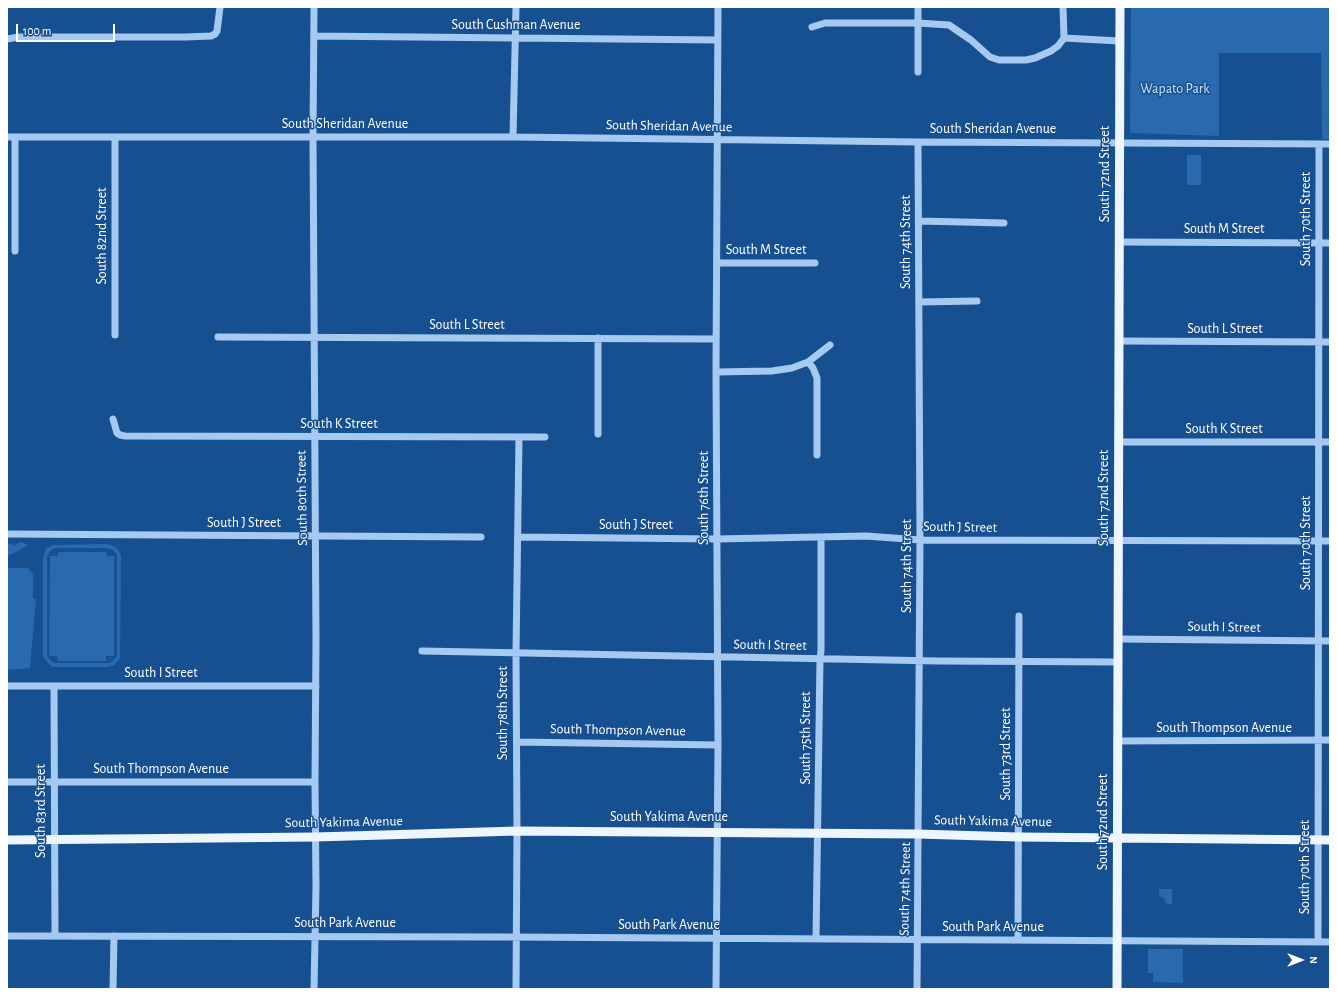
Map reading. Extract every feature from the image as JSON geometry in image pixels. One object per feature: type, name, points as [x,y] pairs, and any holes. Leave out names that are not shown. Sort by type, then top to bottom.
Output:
[{"type":"main road","name":"South 72nd Street","points":[[1117,989],[1120,7]]},
{"type":"main road","name":"South Yakima Avenue","points":[[7,840],[316,837],[517,831],[918,834],[1330,840]]},
{"type":"street","points":[[7,39],[24,37],[206,36],[215,34],[218,26],[220,7]]},
{"type":"street","name":"South 80th Street","points":[[314,7],[314,437],[316,536],[316,936],[314,989]]},
{"type":"street","points":[[513,137],[516,7]]},
{"type":"street","name":"South 76th Street","points":[[716,989],[718,745],[716,339],[718,7]]},
{"type":"street","points":[[918,7],[918,72]]},
{"type":"street","points":[[812,27],[825,23],[918,23],[949,25],[972,40],[986,54],[994,59],[1019,60],[1036,58],[1054,49],[1064,38],[1063,7]]},
{"type":"street","name":"South Cushman Avenue","points":[[314,36],[718,40]]},
{"type":"street","points":[[1064,38],[1120,41]]},
{"type":"street","points":[[11,137],[15,251]]},
{"type":"street","name":"South Sheridan Avenue","points":[[11,137],[513,137],[918,142],[1330,144]]},
{"type":"street","name":"South 82nd Street","points":[[115,137],[115,335]]},
{"type":"street","name":"South 74th Street","points":[[917,989],[920,540],[918,142]]},
{"type":"street","name":"South 70th Street","points":[[1318,942],[1319,144]]},
{"type":"street","points":[[919,221],[1004,223]]},
{"type":"street","name":"South M Street","points":[[1119,242],[1330,243]]},
{"type":"street","name":"South M Street","points":[[717,263],[815,263]]},
{"type":"street","points":[[919,302],[977,301]]},
{"type":"street","name":"South L Street","points":[[218,337],[716,339]]},
{"type":"street","points":[[598,338],[598,434]]},
{"type":"street","name":"South L Street","points":[[1119,341],[1330,342]]},
{"type":"street","points":[[716,372],[776,371],[792,368],[808,362],[830,345]]},
{"type":"street","points":[[808,362],[813,368],[817,378],[817,455]]},
{"type":"street","name":"South K Street","points":[[113,419],[118,434],[125,436],[545,437]]},
{"type":"street","name":"South 78th Street","points":[[516,989],[516,653],[519,437]]},
{"type":"street","name":"South K Street","points":[[1118,442],[1330,442]]},
{"type":"street","name":"South J Street","points":[[7,534],[482,537]]},
{"type":"street","name":"South J Street","points":[[518,537],[717,539],[866,536],[920,540],[1330,542]]},
{"type":"street","name":"South 75th Street","points":[[816,939],[821,537]]},
{"type":"street","name":"South 73rd Street","points":[[1018,940],[1019,616]]},
{"type":"street","name":"South I Street","points":[[1118,639],[1330,641]]},
{"type":"street","name":"South I Street","points":[[422,651],[718,658],[1118,662]]},
{"type":"street","name":"South I Street","points":[[7,686],[316,686]]},
{"type":"street","name":"South 83rd Street","points":[[54,686],[55,936]]},
{"type":"street","name":"South Thompson Avenue","points":[[1117,741],[1330,740]]},
{"type":"street","name":"South Thompson Avenue","points":[[517,742],[718,745]]},
{"type":"street","name":"South Thompson Avenue","points":[[7,782],[315,782]]},
{"type":"street","name":"South Park Avenue","points":[[7,936],[316,936],[1330,942]]},
{"type":"street","points":[[113,989],[114,936]]},
{"type":"green space","name":"Wapato Park","points":[[1131,7],[1330,7],[1330,139],[1322,139],[1321,53],[1219,53],[1219,136],[1130,133]]},
{"type":"green space","points":[[1187,155],[1201,155],[1201,185],[1187,185]]},
{"type":"green space","points":[[21,542],[28,545],[7,556],[7,543],[14,545]]},
{"type":"green space","points":[[107,544],[117,548],[121,555],[120,657],[114,665],[107,667],[53,667],[43,657],[43,558],[47,548],[53,545]],"holes":[[[54,548],[107,548],[113,550],[117,555],[117,656],[110,663],[54,663],[47,656],[47,558],[49,552]]]},
{"type":"green space","points":[[58,552],[106,552],[107,556],[114,556],[114,656],[106,656],[106,661],[58,661],[57,656],[49,656],[50,556],[58,556]]},
{"type":"green space","points":[[7,568],[28,568],[33,574],[33,599],[36,599],[30,668],[7,670]]},
{"type":"green space","points":[[1159,889],[1172,889],[1172,904],[1167,904],[1164,898],[1159,896]]},
{"type":"green space","points":[[1148,949],[1183,949],[1183,983],[1153,982],[1153,973],[1148,973]]}]
